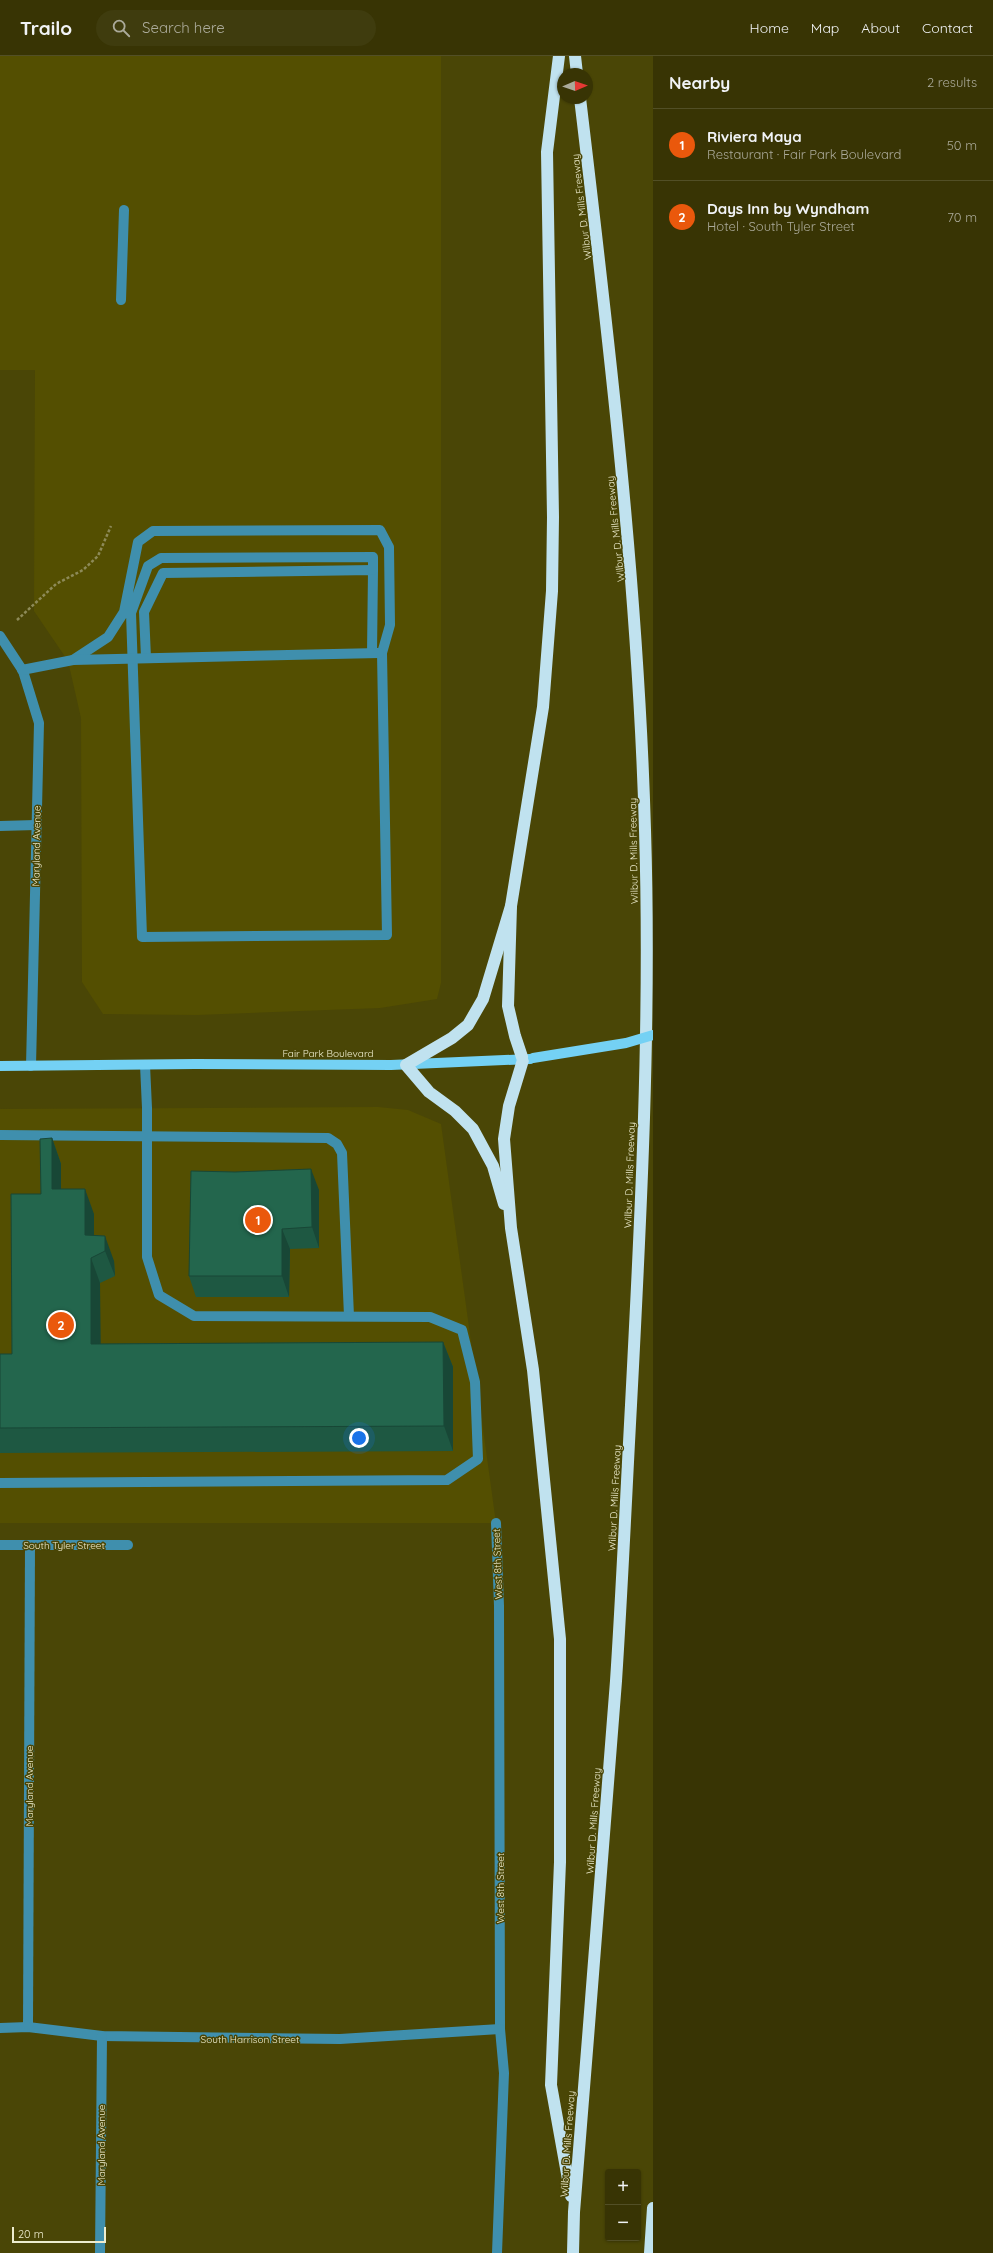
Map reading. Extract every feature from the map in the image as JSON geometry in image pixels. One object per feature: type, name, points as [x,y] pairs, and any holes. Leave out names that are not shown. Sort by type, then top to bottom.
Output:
[{"type":"highway","points":[[559,56],[547,152],[553,517],[550,627],[543,707],[511,906],[508,1006],[515,1036],[528,1059],[509,1106],[504,1139],[511,1228],[533,1370],[560,1639],[560,1862],[551,2085],[574,2212]]},
{"type":"highway","points":[[575,56],[576,68]]},
{"type":"highway","name":"Wilbur D. Mills Freeway","points":[[573,2253],[574,2212],[616,1668],[636,1297],[646,1048],[647,934],[640,696],[633,583],[610,353],[581,104]]},
{"type":"highway","points":[[511,906],[483,999],[468,1025],[452,1038],[406,1065],[429,1092],[455,1111],[473,1129],[493,1166],[511,1228]]},
{"type":"highway","points":[[650,2253],[653,2208]]},
{"type":"main road","name":"Fair Park Boulevard","points":[[0,1066],[406,1065],[528,1059],[626,1043],[653,1035]]},
{"type":"street","points":[[122,300],[124,210]]},
{"type":"street","points":[[73,660],[108,637],[124,612],[138,542],[153,531],[169,530],[380,530],[389,547],[390,625],[377,653]]},
{"type":"street","points":[[373,557],[377,653],[387,935],[142,937],[131,613],[148,566],[161,558],[373,557]]},
{"type":"street","points":[[146,658],[144,612],[151,593],[163,573],[373,570]]},
{"type":"street","name":"Maryland Avenue","points":[[0,636],[22,670],[39,723],[31,1066]]},
{"type":"street","points":[[22,670],[73,660],[377,653]]},
{"type":"street","points":[[0,826],[36,826]]},
{"type":"street","points":[[0,1483],[447,1480],[478,1458],[475,1382],[462,1330],[430,1317],[194,1316],[159,1295],[147,1257],[147,1136],[144,1065]]},
{"type":"street","points":[[0,1135],[328,1138],[337,1144],[342,1152],[349,1316]]},
{"type":"street","name":"West 8th Street","points":[[496,1523],[499,1606],[500,2029],[504,2073],[497,2253]]},
{"type":"street","name":"South Tyler Street","points":[[0,1545],[128,1545]]},
{"type":"street","name":"Maryland Avenue","points":[[28,2027],[30,1545]]},
{"type":"street","name":"South Harrison Street","points":[[0,2028],[28,2027],[102,2036],[340,2039],[500,2029]]},
{"type":"street","name":"Maryland Avenue","points":[[100,2253],[102,2036]]},
{"type":"path","points":[[17,620],[56,584],[83,570],[98,556],[111,526]]},
{"type":"shaded area","points":[[0,56],[441,56],[441,983],[437,999],[380,1008],[197,1015],[103,1014],[82,982],[81,718],[68,661],[34,611],[35,370],[0,370]]},
{"type":"shaded area","points":[[378,1107],[408,1110],[441,1124],[496,1523],[0,1523],[0,1109]]},
{"type":"building","points":[[52,1138],[52,1189],[85,1189],[85,1235],[105,1236],[105,1251],[91,1258],[91,1344],[443,1342],[444,1426],[0,1428],[0,1354],[12,1354],[11,1194],[41,1194],[40,1139]]},
{"type":"building","points":[[311,1169],[312,1227],[282,1229],[282,1276],[189,1276],[191,1171],[235,1172]]},
{"type":"place","name":"Riviera Maya","points":[[258,1220]]},
{"type":"place","name":"Days Inn by Wyndham","points":[[61,1325]]}]
